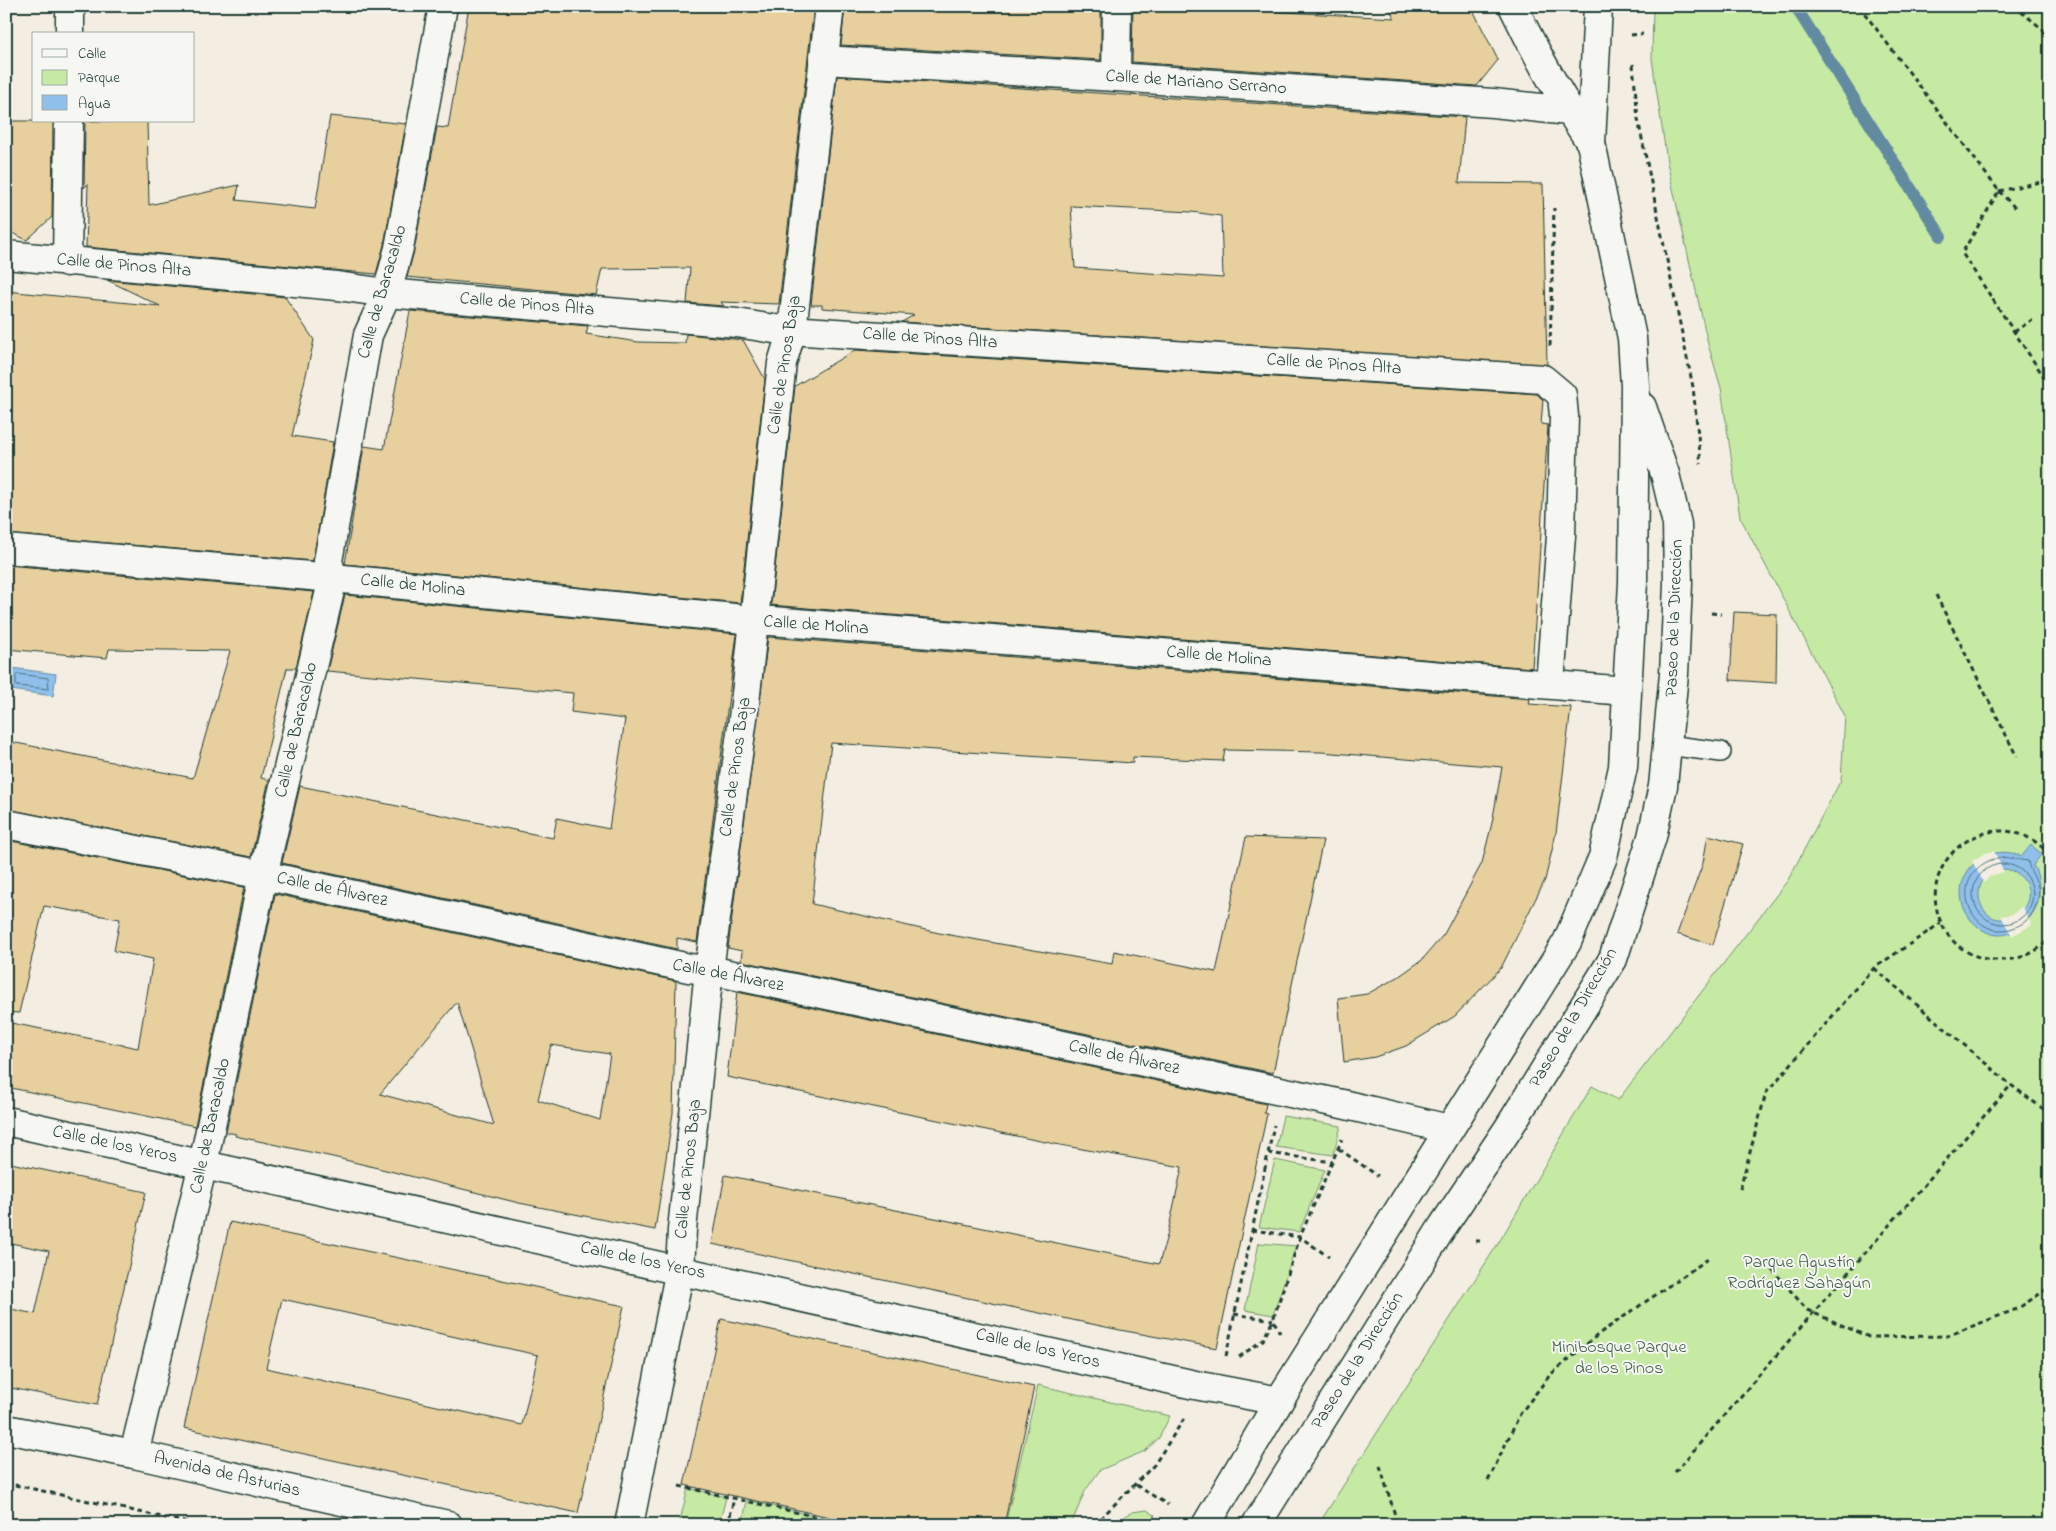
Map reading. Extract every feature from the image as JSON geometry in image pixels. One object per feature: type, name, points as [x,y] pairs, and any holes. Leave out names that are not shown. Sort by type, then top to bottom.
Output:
[{"type":"street","points":[[70,6],[70,32]]},
{"type":"street","name":"Calle de Baracaldo","points":[[134,1454],[204,1164],[263,875],[334,578],[328,561],[368,335],[387,294],[399,248],[443,6]]},
{"type":"street","name":"Calle de Pinos Baja","points":[[629,1525],[680,1269],[682,1230],[709,970],[754,621],[782,363],[792,330],[830,6]]},
{"type":"street","points":[[1116,77],[1118,6]]},
{"type":"street","name":"Paseo de la Dirección","points":[[1513,6],[1534,50],[1569,111],[1591,143]]},
{"type":"street","name":"Paseo de la Dirección","points":[[1206,1525],[1279,1401],[1567,942],[1603,857],[1623,767],[1633,582],[1635,386],[1632,338],[1591,143],[1598,6]]},
{"type":"street","name":"Calle de Mariano Serrano","points":[[823,60],[1116,77],[1493,103],[1569,111]]},
{"type":"street","points":[[67,262],[69,122]]},
{"type":"street","name":"Calle de Pinos Alta","points":[[6,255],[337,286],[387,294],[792,330],[1543,379],[1562,395],[1564,416],[1561,536],[1550,684]]},
{"type":"street","name":"Paseo de la Dirección","points":[[1256,1525],[1443,1226],[1508,1129],[1612,959],[1652,836],[1663,786],[1678,612],[1677,524],[1666,474],[1635,386]]},
{"type":"street","name":"Calle de Molina","points":[[6,549],[334,578],[754,621],[1626,691]]},
{"type":"street","name":"Calle de Álvarez","points":[[6,824],[263,875],[689,968],[709,970],[1332,1102],[1449,1129]]},
{"type":"street","name":"Calle de los Yeros","points":[[6,1121],[680,1269],[1186,1383],[1279,1401]]},
{"type":"street","name":"Avenida de Asturias","points":[[6,1429],[134,1454],[448,1525]]},
{"type":"lane","points":[[1667,745],[1721,752]]},
{"type":"path","points":[[1859,6],[1999,191],[2017,210]]},
{"type":"path","points":[[2014,6],[2050,35]]},
{"type":"path","points":[[2050,180],[1999,191],[1962,253],[2050,386]]},
{"type":"path","points":[[1550,356],[1554,208]]},
{"type":"path","points":[[2014,332],[2032,320]]},
{"type":"path","points":[[1936,596],[2017,757]]},
{"type":"path","points":[[2050,855],[2041,845],[2022,834],[2001,830],[1979,834],[1960,844],[1945,861],[1936,880],[1935,902],[1941,923],[1952,940],[1969,953],[1989,960],[2010,961],[2030,954],[2050,937]]},
{"type":"path","points":[[1740,1189],[1766,1093],[1874,968],[1941,923]]},
{"type":"path","points":[[1874,968],[2011,1085],[2050,1114]]},
{"type":"path","points":[[1675,1472],[2011,1085]]},
{"type":"path","points":[[1226,1358],[1275,1118]]},
{"type":"path","points":[[1236,1360],[1263,1340],[1273,1320],[1300,1237],[1339,1149],[1373,1173]]},
{"type":"path","points":[[1268,1153],[1333,1162]]},
{"type":"path","points":[[1252,1230],[1300,1237],[1333,1259]]},
{"type":"path","points":[[1488,1481],[1520,1414],[1550,1376],[1600,1333],[1708,1260]]},
{"type":"path","points":[[1766,1262],[1786,1288],[1812,1314],[1869,1337],[1947,1336],[2017,1309],[2050,1287]]},
{"type":"path","points":[[1234,1314],[1273,1320]]},
{"type":"path","points":[[1273,1320],[1282,1336]]},
{"type":"path","points":[[1094,1525],[1154,1465],[1186,1416]]},
{"type":"path","points":[[1380,1466],[1398,1525]]},
{"type":"path","points":[[6,1483],[199,1525]]},
{"type":"path","points":[[1136,1485],[1168,1505]]},
{"type":"path","points":[[679,1486],[854,1525]]},
{"type":"path","points":[[728,1525],[734,1498]]},
{"type":"green space","name":"Parque Agustín Rodríguez Sahagún","points":[[1653,6],[2050,6],[2050,1525],[1318,1525],[1499,1242],[1592,1086],[1618,1100],[1788,880],[1841,780],[1845,716],[1740,517],[1721,388],[1708,344],[1667,162],[1652,59]]},
{"type":"green space","points":[[1283,1116],[1341,1126],[1333,1155],[1276,1147]]},
{"type":"green space","points":[[1275,1160],[1325,1170],[1299,1232],[1259,1227]]},
{"type":"green space","points":[[1259,1243],[1296,1246],[1273,1315],[1245,1310]]},
{"type":"green space","points":[[1038,1385],[1170,1416],[1159,1438],[1145,1451],[1100,1470],[1085,1491],[1071,1525],[1005,1525]]},
{"type":"green space","points":[[688,1488],[726,1497],[719,1525],[679,1525]]},
{"type":"green space","points":[[747,1500],[827,1519],[825,1525],[742,1525]]},
{"type":"green space","points":[[1147,1510],[1155,1515],[1151,1525],[1111,1525],[1132,1512]]},
{"type":"water","points":[[12,668],[56,674],[53,696],[11,690],[9,686]]},
{"type":"water","points":[[2031,845],[2042,854],[2033,865],[2038,880],[2038,896],[2034,911],[2025,923],[2013,932],[2000,935],[1986,932],[1971,920],[1964,908],[1961,889],[1966,875],[1971,867],[1985,856],[2003,852],[2022,856]],"holes":[[[2005,869],[2018,874],[2026,884],[2028,890],[2027,903],[2021,912],[2013,916],[2001,919],[1991,917],[1984,910],[1980,901],[1979,891],[1983,881],[1991,873]]]},
{"type":"pier","points":[[1994,851],[2004,872],[1990,876],[1984,883],[1972,861],[1985,853]]},
{"type":"pier","points":[[2022,906],[2032,925],[2012,936],[2001,916],[2013,914]]},
{"type":"building","points":[[469,6],[814,6],[779,304],[721,302],[724,306],[687,303],[690,268],[602,269],[596,295],[407,277],[414,251],[437,127],[448,128]]},
{"type":"building","points":[[845,6],[1101,6],[1101,60],[841,45]]},
{"type":"building","points":[[1133,6],[1269,6],[1268,11],[1394,18],[1389,6],[1471,6],[1498,60],[1477,86],[1132,62]]},
{"type":"building","points":[[837,76],[1465,117],[1459,183],[1543,184],[1547,365],[902,322],[914,315],[822,308],[822,305],[811,305]],"holes":[[[1071,206],[1192,212],[1221,216],[1223,278],[1075,268]]]},
{"type":"building","points":[[330,116],[406,124],[384,245],[376,274],[86,247],[88,184],[84,188],[85,122],[147,122],[149,205],[239,185],[236,200],[315,209]]},
{"type":"building","points":[[6,121],[53,122],[52,217],[27,240],[6,230]]},
{"type":"building","points":[[107,280],[285,297],[314,340],[292,436],[333,442],[313,561],[6,534],[6,291],[160,306]]},
{"type":"building","points":[[410,311],[588,326],[586,334],[638,342],[685,343],[686,334],[743,340],[765,379],[740,603],[345,564],[364,446],[384,449]]},
{"type":"building","points":[[855,350],[1537,394],[1543,400],[1541,424],[1548,425],[1532,668],[771,605],[795,386]]},
{"type":"building","points":[[6,565],[314,592],[296,668],[287,668],[261,778],[269,780],[251,857],[6,809],[6,741],[193,778],[230,651],[109,649],[107,658],[6,649]]},
{"type":"building","points":[[345,595],[737,634],[697,942],[677,938],[677,949],[282,863],[300,786],[553,838],[557,818],[609,829],[625,719],[571,712],[573,693],[327,671]]},
{"type":"building","points":[[1734,612],[1777,614],[1776,683],[1730,680]]},
{"type":"building","points":[[768,637],[1530,699],[1529,704],[1571,707],[1556,833],[1545,880],[1501,968],[1455,1016],[1406,1046],[1375,1057],[1344,1062],[1338,998],[1367,994],[1398,977],[1422,960],[1444,934],[1482,863],[1492,823],[1502,767],[1321,752],[1225,750],[1223,761],[1133,757],[1133,763],[831,743],[812,904],[939,933],[1112,964],[1114,951],[1216,972],[1246,837],[1323,840],[1273,1073],[741,961],[742,951],[728,948]]},
{"type":"building","points":[[1708,835],[1743,844],[1713,945],[1677,934],[1703,863]]},
{"type":"building","points":[[6,840],[244,887],[195,1126],[6,1087],[6,1022],[138,1048],[153,959],[114,951],[120,919],[44,906],[19,1013],[6,1012]]},
{"type":"building","points":[[275,894],[676,981],[673,1113],[655,1230],[519,1203],[333,1157],[235,1136],[236,1134],[226,1132]],"holes":[[[457,1002],[494,1125],[380,1094]],[[551,1045],[610,1054],[600,1120],[538,1100]]]},
{"type":"building","points":[[737,992],[1266,1104],[1264,1113],[1267,1114],[1217,1348],[1120,1330],[712,1244],[725,1175],[1159,1264],[1182,1167],[1060,1145],[727,1077]]},
{"type":"building","points":[[6,1162],[146,1192],[97,1405],[6,1387],[6,1308],[35,1314],[49,1251],[6,1242]]},
{"type":"building","points":[[230,1222],[624,1306],[578,1513],[184,1428]],"holes":[[[282,1299],[538,1355],[522,1425],[266,1368]]]},
{"type":"building","points":[[721,1319],[1034,1387],[1004,1525],[866,1525],[684,1485]]},
{"type":"waterway","points":[[1795,6],[1941,236]]},
{"type":"park label","name":"Minibosque Parque de los Pinos","points":[[1619,1358]]}]
